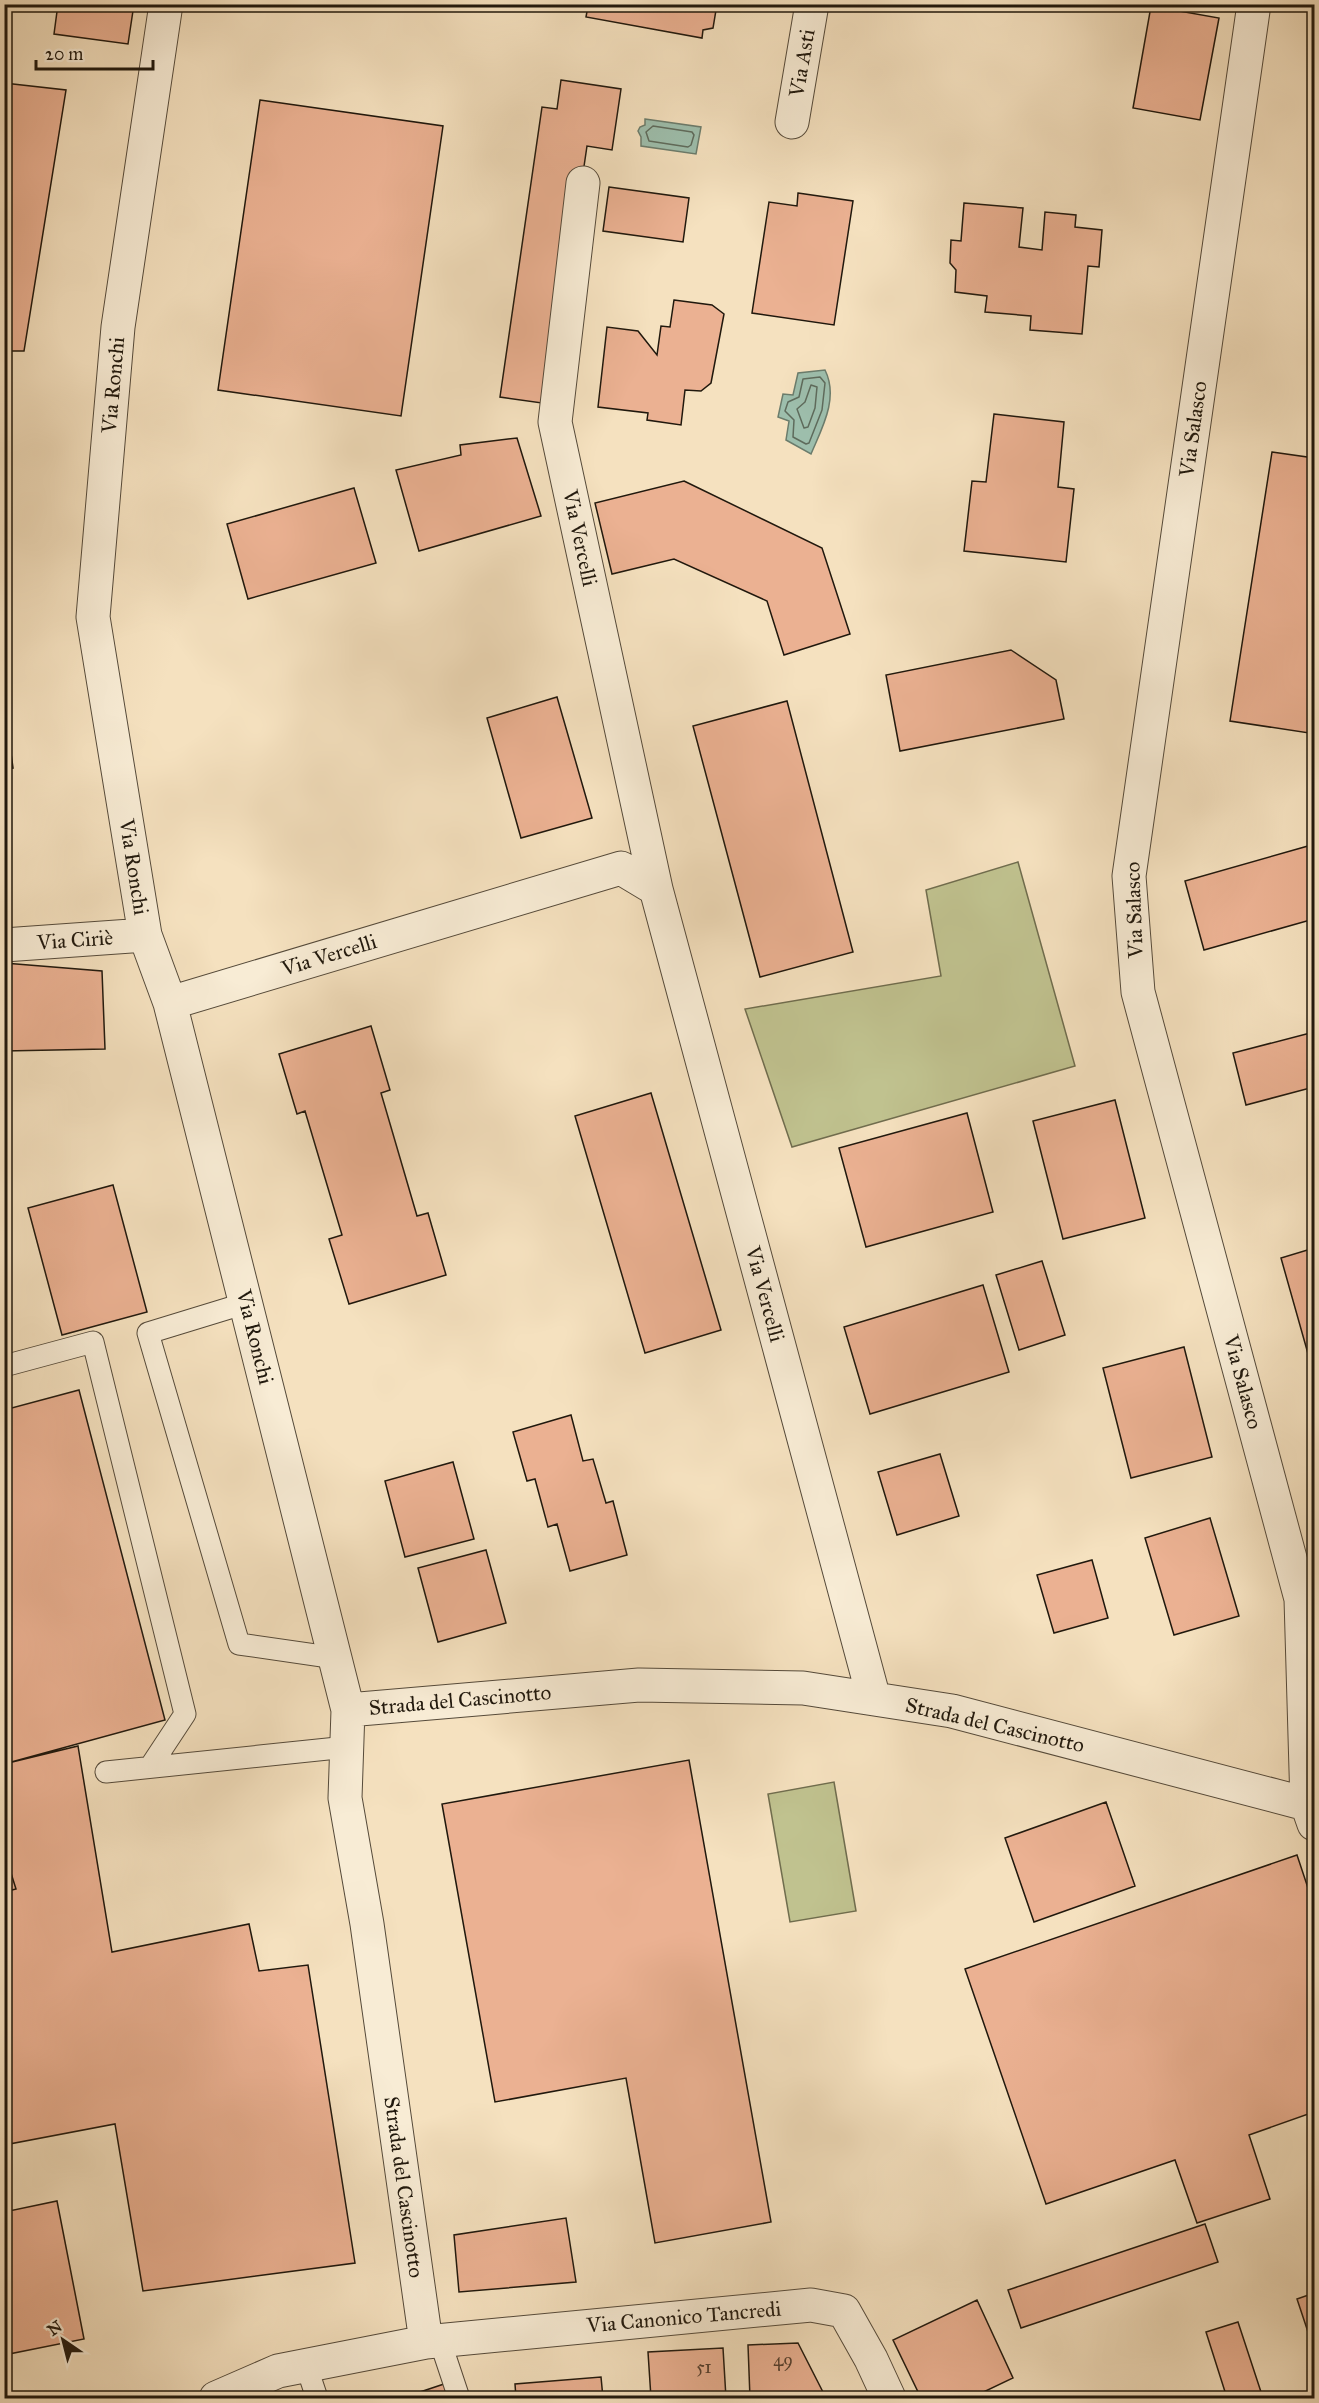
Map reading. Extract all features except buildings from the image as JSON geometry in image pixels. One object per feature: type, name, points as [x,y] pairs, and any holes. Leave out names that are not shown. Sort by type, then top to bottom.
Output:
[{"type":"street","name":"Via Ronchi","points":[[166,4],[118,327],[93,616],[145,935],[170,1003],[348,1710]]},
{"type":"street","name":"Via Asti","points":[[792,122],[812,4]]},
{"type":"street","name":"Via Salasco","points":[[1254,4],[1129,876],[1138,992],[1301,1599],[1312,1811]]},
{"type":"street","name":"Via Vercelli","points":[[583,183],[555,422],[656,889],[874,1699]]},
{"type":"street","name":"Via Vercelli","points":[[170,1003],[621,868],[656,889]]},
{"type":"street","name":"Via Ciriè","points":[[4,945],[145,935]]},
{"type":"street","name":"Strada del Cascinotto","points":[[433,2342],[345,1798],[348,1710],[639,1685],[803,1688],[952,1711],[1312,1811]]},
{"type":"street","name":"Via Canonico Tancredi","points":[[433,2342],[811,2305],[844,2311],[871,2359],[889,2398]]},
{"type":"street","points":[[216,2398],[278,2371],[433,2342]]},
{"type":"lane","points":[[246,1303],[148,1333],[239,1644],[336,1658]]},
{"type":"lane","points":[[4,1366],[93,1342],[185,1714],[150,1767]]},
{"type":"lane","points":[[106,1772],[347,1746]]},
{"type":"lane","points":[[433,2342],[459,2398]]},
{"type":"lane","points":[[306,2365],[318,2398]]},
{"type":"green space","points":[[1018,862],[1075,1066],[792,1147],[745,1009],[941,976],[926,890]]},
{"type":"green space","points":[[834,1782],[856,1911],[790,1922],[768,1794]]},
{"type":"water","points":[[645,119],[701,127],[696,154],[641,146],[638,131],[645,125]]},
{"type":"water","points":[[825,370],[829,381],[830,402],[811,454],[786,440],[789,421],[778,417],[783,394],[793,395],[798,373]]}]
